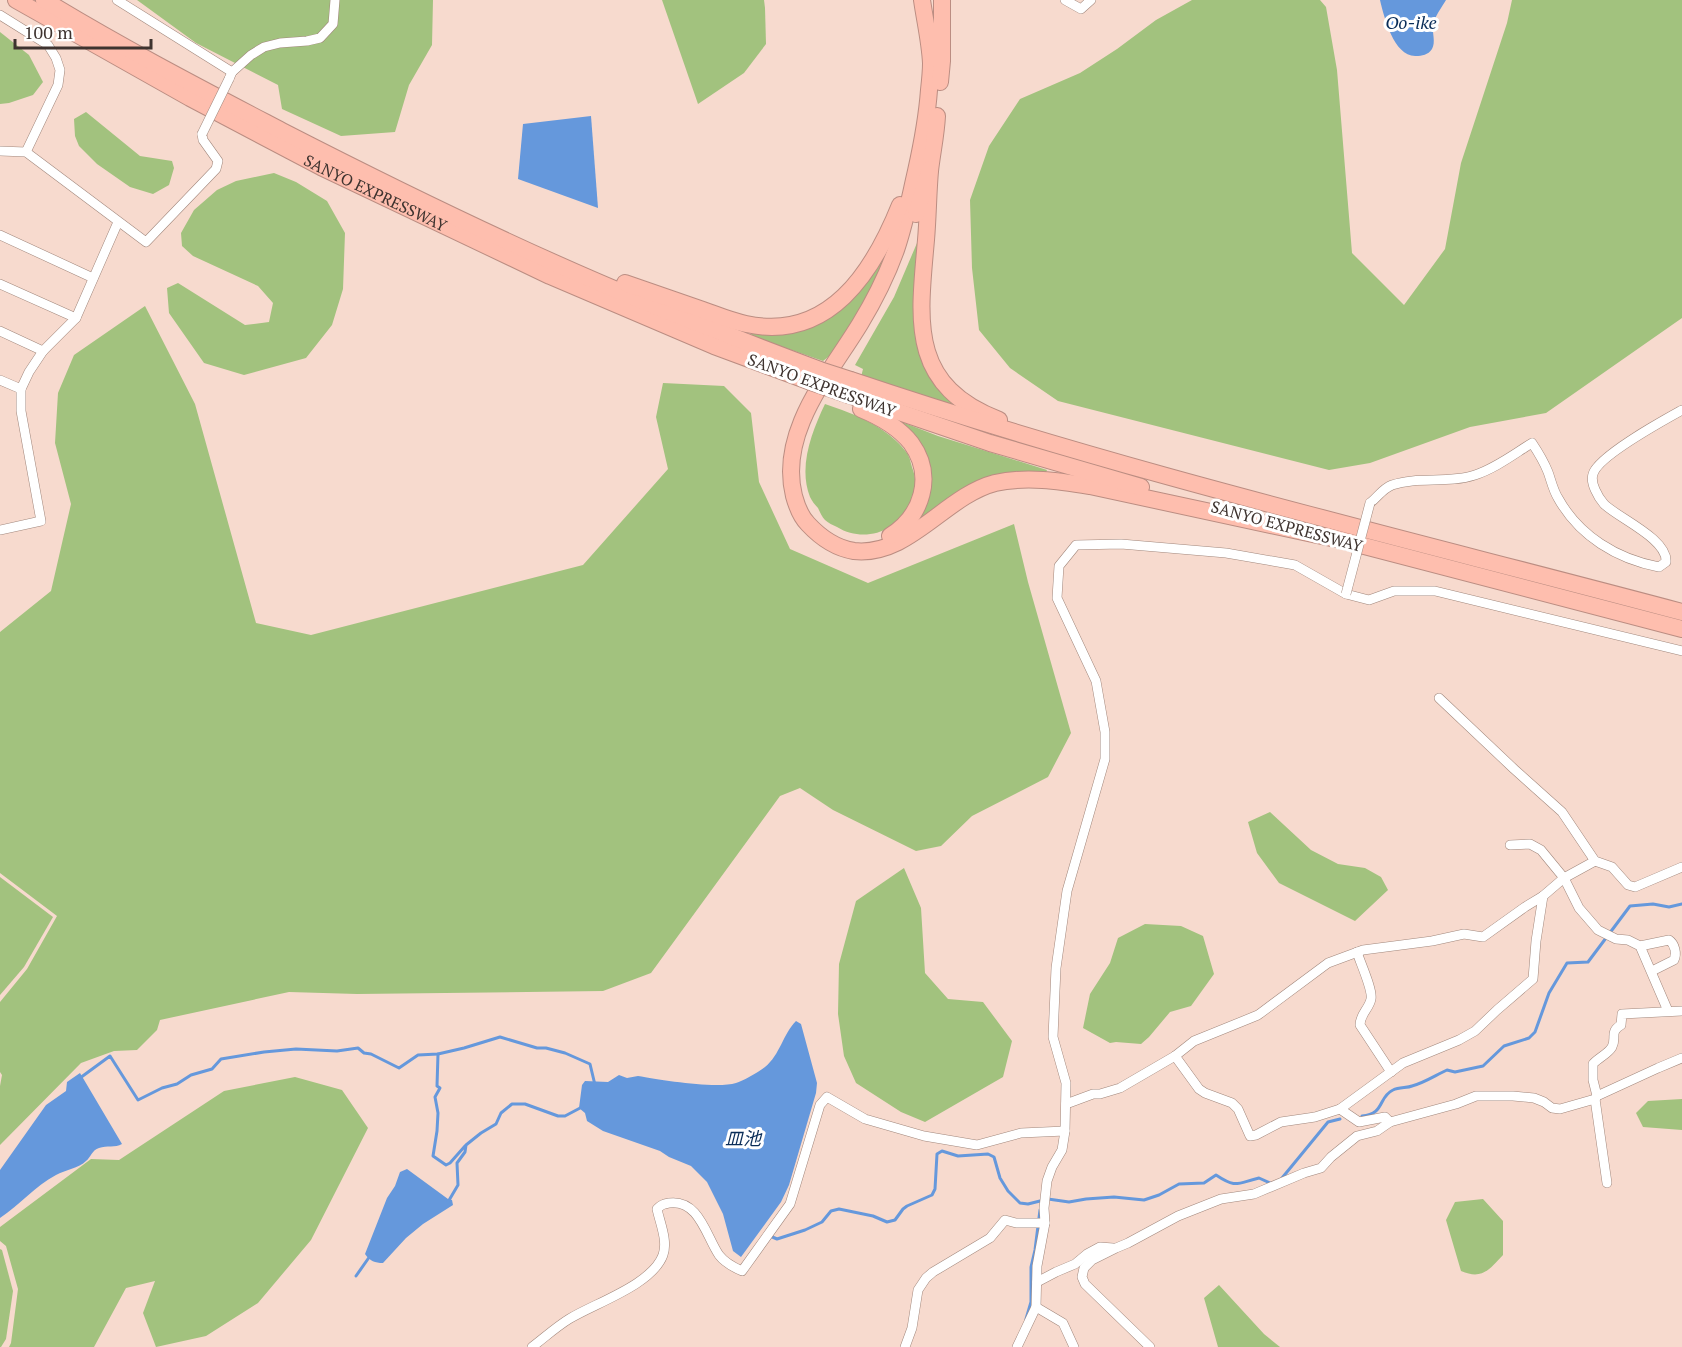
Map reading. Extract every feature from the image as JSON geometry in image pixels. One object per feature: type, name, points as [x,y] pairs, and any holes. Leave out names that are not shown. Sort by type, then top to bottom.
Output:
[{"type":"highway","name":"SANYO EXPRESSWAY","points":[[16,0],[190,98],[321,167],[550,276],[714,346],[815,376]]},
{"type":"highway","name":"SANYO EXPRESSWAY","points":[[44,0],[195,86],[328,154],[500,238],[637,299],[743,341],[843,391],[990,443],[1056,463],[1682,629]]},
{"type":"highway","points":[[912,0],[936,62]]},
{"type":"highway","points":[[922,0],[936,62]]},
{"type":"highway","points":[[933,0],[936,62]]},
{"type":"highway","points":[[942,0],[936,62],[926,121],[920,299],[922,334],[930,363],[945,388],[968,405],[1018,427],[1036,439]]},
{"type":"highway","points":[[815,376],[843,391],[887,423],[910,443],[918,457],[922,470],[921,499],[909,521],[889,536],[863,542],[836,536],[823,528],[806,506],[801,486],[801,453],[820,403],[861,339],[886,293],[903,252],[924,165]]},
{"type":"highway","points":[[500,238],[726,318],[746,324],[783,327],[802,323],[822,314],[839,303],[861,279],[924,165]]},
{"type":"highway","points":[[924,165],[896,251],[862,321],[802,419],[794,445],[790,467],[797,507],[816,532],[843,549],[857,551],[889,547],[975,491],[994,483],[1021,479],[1090,486],[1336,539]]},
{"type":"highway","name":"SANYO EXPRESSWAY","points":[[843,391],[956,416],[1324,519],[1682,612]]},
{"type":"street","points":[[117,0],[231,75]]},
{"type":"street","points":[[0,151],[26,152],[146,242],[216,169],[218,161],[203,140],[202,134],[231,75],[251,55],[264,47],[320,38],[333,24],[335,0]]},
{"type":"street","points":[[1065,0],[1081,9],[1091,0]]},
{"type":"street","points":[[0,15],[48,45],[60,70],[58,86],[26,152]]},
{"type":"street","points":[[0,530],[41,522],[21,411],[21,389],[43,351],[76,318],[118,222]]},
{"type":"street","points":[[0,235],[93,278]]},
{"type":"street","points":[[0,284],[76,318]]},
{"type":"street","points":[[0,332],[43,351]]},
{"type":"street","points":[[0,380],[21,389]]},
{"type":"street","points":[[1346,594],[1370,502],[1381,492],[1390,486],[1410,482],[1449,480],[1475,475],[1495,466],[1532,443],[1547,469],[1556,496],[1571,519],[1601,546],[1614,553],[1659,567],[1666,562],[1666,556],[1660,547],[1641,530],[1603,503],[1593,485],[1592,475],[1605,458],[1682,410]]},
{"type":"street","points":[[1017,1347],[1036,1307],[1037,1266],[1047,1181],[1062,1150],[1065,1131],[1066,1083],[1053,1037],[1056,968],[1067,891],[1105,759],[1105,732],[1096,681],[1057,598],[1059,566],[1076,545],[1121,544],[1226,553],[1295,565],[1346,594],[1369,600],[1394,591],[1435,591],[1682,651]]},
{"type":"street","points":[[1439,698],[1514,770],[1562,812],[1595,861],[1612,867],[1628,885],[1635,887],[1682,867]]},
{"type":"street","points":[[1510,845],[1530,844],[1541,850],[1564,878],[1579,908],[1598,930],[1616,939],[1628,940],[1640,946],[1668,1011]]},
{"type":"street","points":[[1066,1104],[1093,1094],[1120,1088],[1175,1056],[1194,1041],[1258,1015],[1328,963],[1357,952],[1464,934],[1482,937],[1543,896],[1564,878],[1595,861]]},
{"type":"street","points":[[1175,1056],[1199,1089],[1232,1103],[1238,1109],[1250,1136],[1281,1122],[1315,1117],[1340,1109],[1403,1063],[1475,1031],[1533,979],[1543,896]]},
{"type":"street","points":[[1640,946],[1669,940],[1676,952],[1674,960],[1652,971]]},
{"type":"street","points":[[1357,952],[1371,989],[1371,999],[1362,1015],[1360,1025],[1391,1072]]},
{"type":"street","points":[[1607,1183],[1593,1080],[1593,1064],[1610,1050],[1614,1042],[1613,1034],[1621,1025],[1622,1014],[1682,1011]]},
{"type":"street","points":[[1150,1347],[1085,1284],[1082,1277],[1084,1268],[1092,1260],[1178,1216],[1221,1199],[1254,1194],[1321,1168],[1357,1136],[1377,1131],[1390,1122],[1456,1104],[1476,1096],[1534,1098],[1552,1108],[1560,1109],[1596,1098],[1682,1058]]},
{"type":"street","points":[[532,1347],[569,1319],[610,1299],[643,1279],[659,1262],[664,1253],[665,1244],[657,1209],[662,1204],[674,1203],[689,1207],[696,1214],[719,1255],[728,1264],[742,1271],[790,1204],[820,1106],[827,1097],[872,1121],[924,1136],[977,1145],[1021,1133],[1065,1131]]},
{"type":"street","points":[[1340,1109],[1359,1122],[1385,1117],[1390,1122]]},
{"type":"street","points":[[905,1347],[912,1328],[918,1290],[926,1278],[990,1238],[1005,1220],[1016,1223],[1041,1223]]},
{"type":"street","points":[[1037,1282],[1075,1264],[1100,1247],[1116,1248]]},
{"type":"street","points":[[1036,1307],[1063,1323],[1074,1347]]},
{"type":"green space","points":[[137,0],[433,0],[432,45],[409,85],[395,132],[341,136],[282,109],[278,85],[196,43]]},
{"type":"green space","points":[[662,0],[764,0],[766,44],[744,73],[698,104]]},
{"type":"green space","points":[[1192,0],[1320,0],[1326,7],[1337,70],[1352,253],[1404,305],[1445,249],[1461,163],[1507,23],[1512,0],[1682,0],[1682,318],[1546,413],[1470,427],[1370,463],[1329,470],[1058,401],[1010,368],[979,330],[972,268],[970,200],[989,146],[1020,99],[1080,73],[1156,20]]},
{"type":"green space","points":[[0,32],[29,55],[43,82],[33,95],[0,104]]},
{"type":"green space","points":[[86,112],[140,156],[172,161],[174,168],[169,185],[153,194],[130,187],[97,164],[79,146],[75,136],[74,119]]},
{"type":"green space","points":[[274,173],[296,182],[327,201],[345,233],[343,289],[332,325],[306,358],[244,375],[204,363],[169,313],[167,288],[178,283],[245,325],[269,322],[273,303],[258,286],[193,256],[182,246],[181,233],[194,210],[217,190],[236,181]]},
{"type":"green space","points":[[894,235],[854,322],[834,352],[823,361],[751,336],[753,328],[806,327]]},
{"type":"green space","points":[[917,243],[915,314],[963,408],[861,377],[863,369],[855,365],[894,297]]},
{"type":"green space","points":[[145,306],[195,404],[256,623],[311,635],[583,565],[668,469],[656,417],[663,383],[724,386],[751,413],[759,482],[790,549],[868,583],[1014,524],[1071,733],[1048,777],[972,816],[941,846],[916,851],[833,810],[800,788],[780,796],[651,973],[603,991],[357,994],[289,992],[160,1020],[157,1030],[137,1050],[114,1051],[81,1063],[0,1145],[2,1075],[0,1072],[0,1002],[27,969],[57,916],[0,873],[0,632],[51,591],[71,504],[55,443],[58,393],[74,355]]},
{"type":"green space","points":[[825,404],[870,422],[899,444],[909,457],[915,486],[913,501],[895,524],[882,531],[867,534],[852,533],[837,527],[825,520],[810,497],[805,474],[808,449]]},
{"type":"green space","points":[[902,422],[938,436],[1047,470],[1045,475],[1023,474],[918,525],[914,521],[928,491],[900,425]]},
{"type":"green space","points":[[1270,812],[1311,850],[1338,864],[1365,868],[1381,877],[1388,890],[1355,921],[1279,883],[1257,853],[1248,822]]},
{"type":"green space","points":[[904,868],[921,908],[925,973],[948,999],[983,1002],[1012,1041],[1003,1077],[925,1122],[901,1112],[856,1083],[844,1056],[838,1014],[839,964],[856,901]]},
{"type":"green space","points":[[0,877],[53,917],[24,967],[0,995]]},
{"type":"green space","points":[[1145,924],[1181,926],[1203,936],[1214,974],[1191,1006],[1170,1012],[1141,1044],[1110,1043],[1083,1028],[1090,994],[1110,963],[1118,938]]},
{"type":"green space","points":[[295,1077],[342,1090],[368,1128],[311,1240],[258,1303],[206,1336],[156,1347],[143,1313],[155,1281],[126,1288],[94,1347],[9,1347],[18,1289],[6,1246],[0,1241],[0,1227],[91,1159],[119,1160],[224,1091]]},
{"type":"green space","points":[[1682,1099],[1682,1130],[1643,1127],[1636,1113],[1648,1101]]},
{"type":"green space","points":[[1483,1199],[1503,1221],[1503,1255],[1485,1272],[1468,1274],[1461,1271],[1446,1220],[1455,1202]]},
{"type":"green space","points":[[0,1249],[13,1291],[6,1339],[1,1347],[0,1347]]},
{"type":"green space","points":[[1219,1285],[1264,1334],[1280,1347],[1218,1347],[1204,1298]]},
{"type":"water","name":"Oo-ike","points":[[1380,0],[1446,0],[1434,23],[1432,49],[1425,55],[1416,56],[1408,55],[1402,50],[1391,35]]},
{"type":"water","points":[[591,116],[598,208],[518,179],[523,124]]},
{"type":"water","name":"皿池","points":[[796,1021],[801,1024],[817,1083],[816,1093],[789,1185],[781,1202],[741,1257],[733,1251],[723,1214],[707,1182],[691,1166],[660,1151],[603,1131],[587,1121],[585,1113],[579,1108],[582,1085],[585,1081],[608,1082],[619,1075],[627,1078],[638,1076],[715,1085],[736,1083],[755,1074],[770,1062]]},
{"type":"water","points":[[80,1073],[122,1144],[97,1149],[83,1163],[48,1179],[0,1218],[0,1170],[46,1105],[66,1091],[67,1082]]},
{"type":"water","points":[[407,1169],[452,1200],[453,1205],[406,1238],[383,1263],[375,1262],[365,1254],[387,1198],[400,1172]]},
{"type":"waterway","points":[[1362,1116],[1369,1115],[1378,1109],[1388,1093],[1393,1090],[1416,1085],[1447,1070],[1455,1072],[1483,1066],[1504,1046],[1529,1038],[1535,1032],[1549,993],[1567,963],[1588,962],[1630,906],[1653,904],[1669,907],[1682,904]]},
{"type":"waterway","points":[[80,1078],[110,1056],[138,1100],[162,1088],[177,1084],[191,1075],[212,1069],[221,1059],[296,1049],[337,1051],[358,1048],[364,1053],[371,1054],[399,1068],[418,1055],[438,1054],[500,1037],[537,1048],[565,1053],[590,1064],[595,1085]]},
{"type":"waterway","points":[[438,1054],[437,1086],[440,1088],[435,1097],[438,1113],[433,1156],[446,1165],[465,1146]]},
{"type":"waterway","points":[[448,1202],[458,1185],[457,1163],[465,1152],[466,1145],[496,1124],[501,1113],[512,1104],[525,1104],[558,1116],[565,1116],[582,1107]]},
{"type":"waterway","points":[[1282,1178],[1328,1122],[1340,1119]]},
{"type":"waterway","points":[[770,1236],[777,1239],[805,1230],[822,1222],[831,1211],[839,1209],[873,1216],[887,1222],[895,1220],[907,1206],[932,1195],[935,1189],[937,1154],[942,1151],[958,1156],[988,1154],[994,1157],[1000,1178],[1008,1191],[1020,1203],[1028,1204],[1048,1199],[1069,1202],[1114,1197],[1144,1200],[1179,1184],[1204,1183],[1216,1175],[1233,1183],[1259,1178],[1272,1184]]},
{"type":"waterway","points":[[1026,1319],[1031,1302],[1031,1267],[1040,1210]]},
{"type":"waterway","points":[[356,1276],[370,1256]]}]
